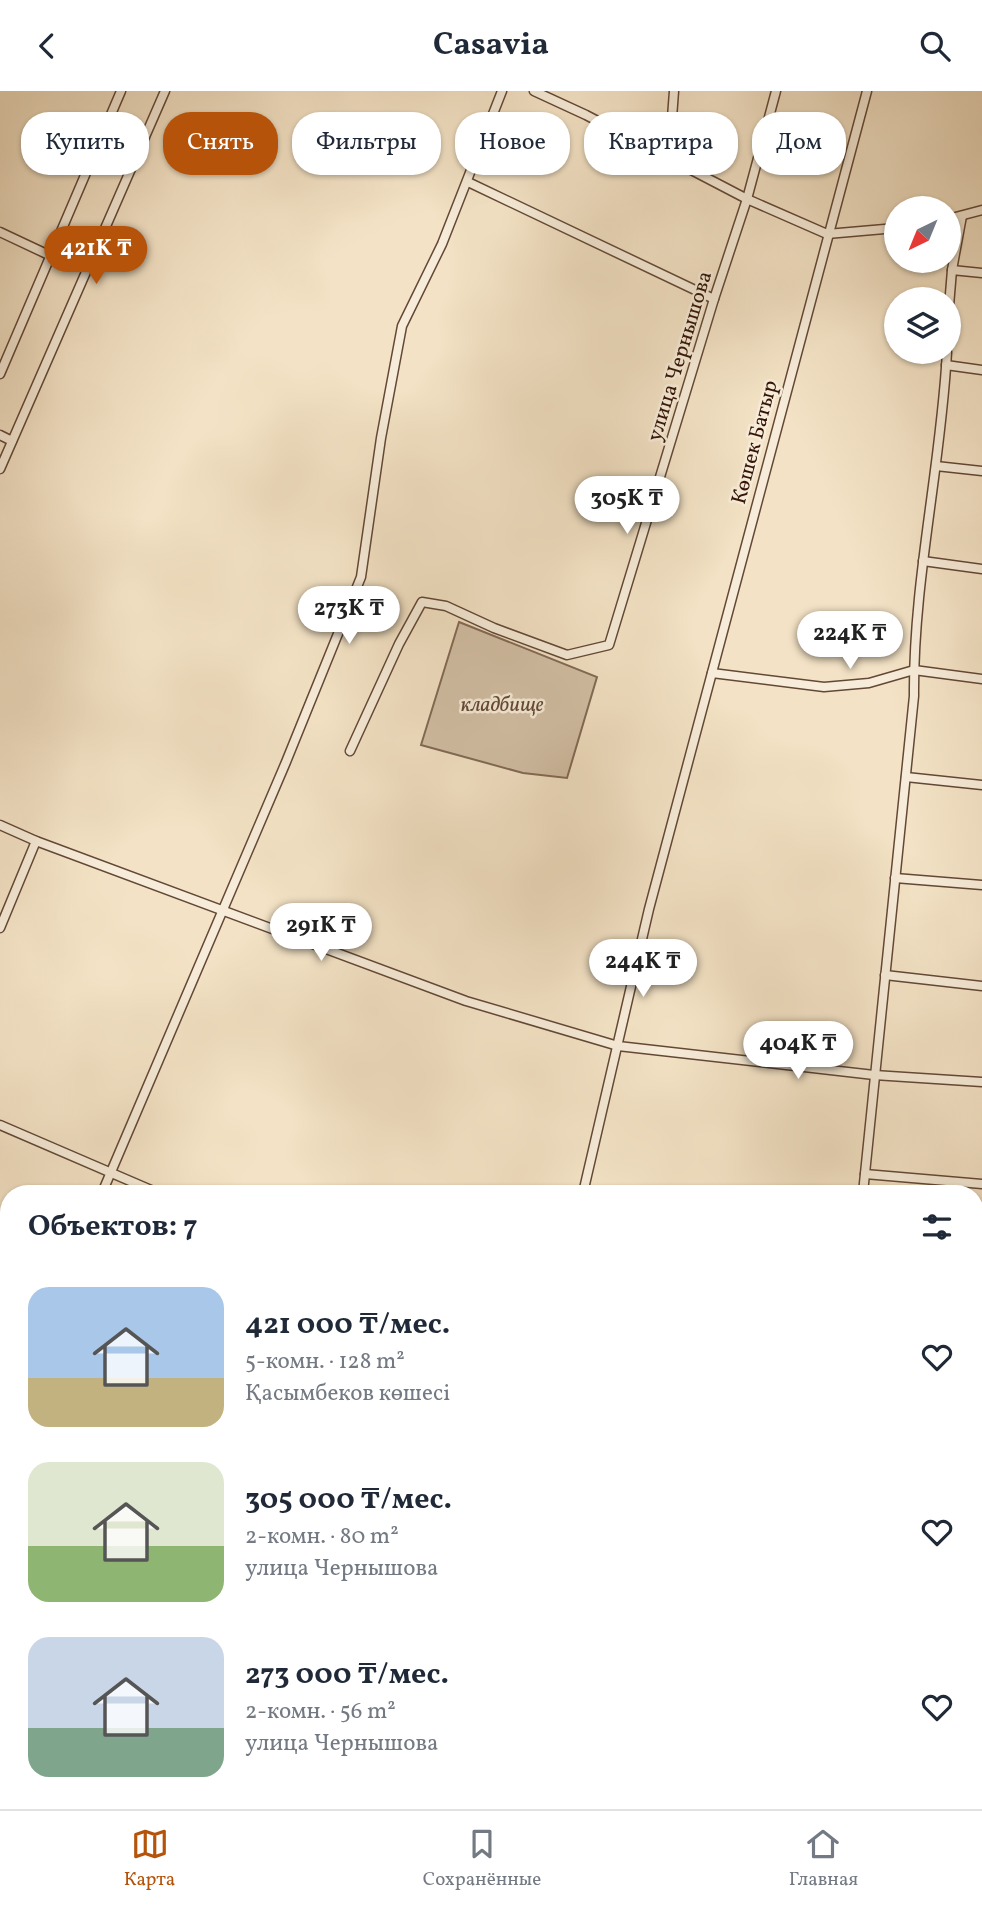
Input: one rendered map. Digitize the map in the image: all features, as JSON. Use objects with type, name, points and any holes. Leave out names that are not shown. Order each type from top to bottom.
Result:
[{"type":"street","points":[[0,374],[121,91]]},
{"type":"street","points":[[0,469],[165,91]]},
{"type":"street","points":[[105,1185],[361,577],[402,326],[442,244],[502,91]]},
{"type":"street","points":[[534,91],[584,114]]},
{"type":"street","points":[[672,112],[674,91]]},
{"type":"street","name":"улица Чернышова","points":[[350,751],[399,644],[422,602],[446,606],[494,628],[568,655],[609,645],[747,199],[776,91]]},
{"type":"street","name":"Көшек Батыр","points":[[585,1185],[649,909],[867,91]]},
{"type":"street","points":[[701,175],[747,199],[827,234],[884,229]]},
{"type":"street","points":[[468,182],[714,299]]},
{"type":"street","points":[[961,221],[962,216],[982,211]]},
{"type":"street","points":[[0,232],[51,256]]},
{"type":"street","points":[[961,271],[982,273]]},
{"type":"street","points":[[864,1185],[914,697],[923,561],[946,365],[982,370]]},
{"type":"street","points":[[0,435],[12,441]]},
{"type":"street","points":[[936,467],[982,471]]},
{"type":"street","points":[[923,561],[982,569]]},
{"type":"street","points":[[712,673],[824,687],[869,683],[914,670],[982,679]]},
{"type":"street","points":[[906,777],[982,785]]},
{"type":"street","points":[[0,825],[36,841],[466,1000],[618,1046],[874,1075],[982,1082]]},
{"type":"street","points":[[0,928],[36,841]]},
{"type":"street","points":[[895,878],[982,885]]},
{"type":"street","points":[[885,975],[982,986]]},
{"type":"street","points":[[0,1125],[140,1185]]},
{"type":"street","points":[[865,1174],[982,1184]]},
{"type":"green space","name":"кладбище","points":[[459,622],[597,677],[567,778],[523,773],[421,745]]}]
